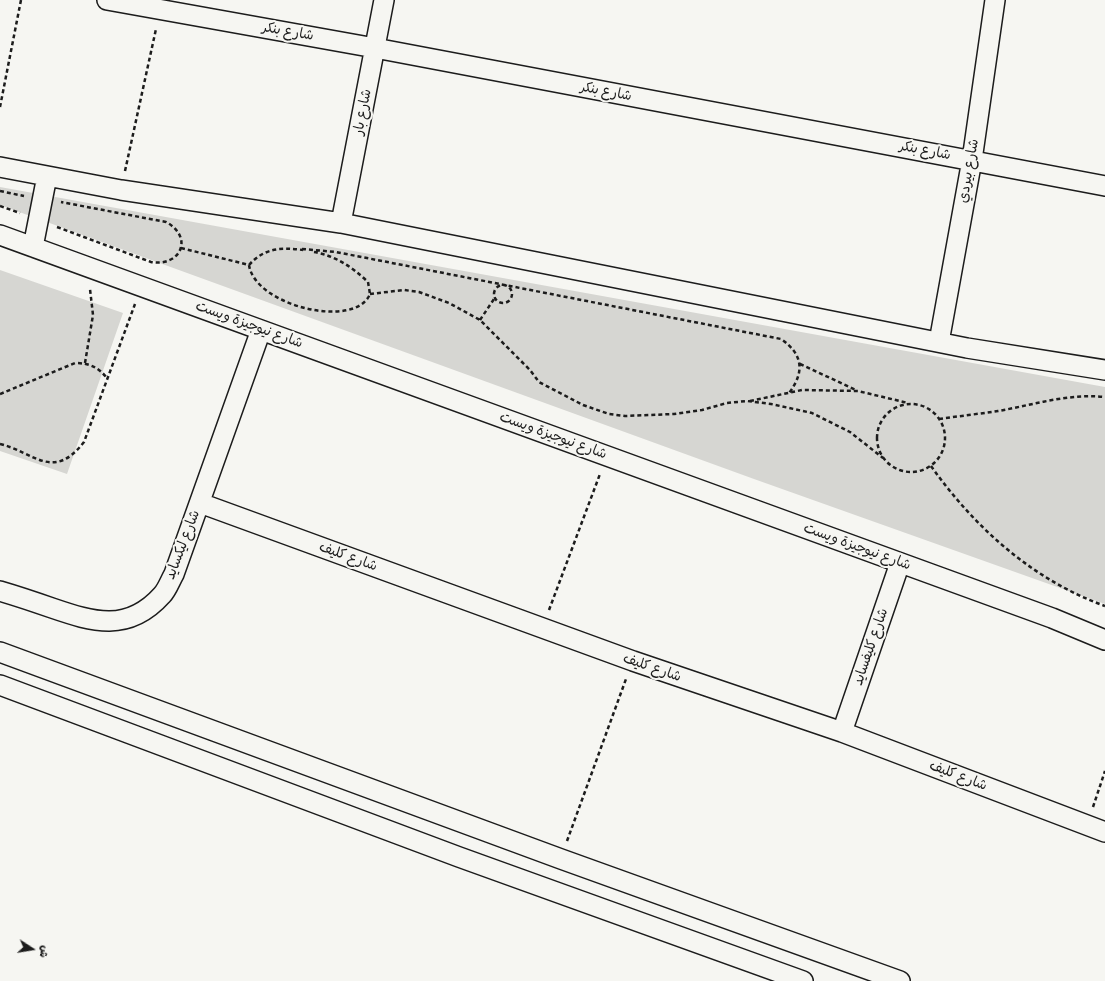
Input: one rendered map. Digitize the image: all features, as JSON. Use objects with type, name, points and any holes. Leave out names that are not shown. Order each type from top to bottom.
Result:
[{"type":"street","name":"شارع بنكر","points":[[107,0],[375,48],[1105,186]]},
{"type":"street","name":"شارع بار","points":[[341,223],[384,0]]},
{"type":"street","name":"شارع بيردي","points":[[939,342],[972,160],[995,0]]},
{"type":"street","points":[[0,167],[121,190],[341,223],[939,342],[1105,370]]},
{"type":"street","points":[[33,247],[47,176]]},
{"type":"street","name":"شارع نيوجيزة ويست","points":[[0,235],[607,455],[1105,640]]},
{"type":"street","name":"شارع ليكسايد","points":[[0,590],[77,617],[100,622],[124,620],[145,610],[162,595],[174,574],[261,330]]},
{"type":"street","name":"شارع كليف","points":[[200,503],[632,661],[842,732],[1105,832]]},
{"type":"street","name":"شارع كليفسايد","points":[[842,732],[900,563]]},
{"type":"street","points":[[0,652],[561,859],[900,981]]},
{"type":"street","points":[[0,684],[459,858],[803,981]]},
{"type":"path","points":[[0,107],[21,0]]},
{"type":"path","points":[[121,190],[160,9]]},
{"type":"path","points":[[0,191],[166,222],[178,231],[182,241],[181,248],[176,257],[170,261],[158,263],[151,262],[0,206]]},
{"type":"path","points":[[181,248],[249,265]]},
{"type":"path","points":[[249,265],[257,256],[273,249],[302,249],[336,252],[782,338],[796,353],[800,364],[800,374],[796,384],[789,393]]},
{"type":"path","points":[[249,265],[251,275],[257,283],[275,297],[307,310],[329,312],[354,308],[363,304],[370,294],[368,282],[347,265],[322,253],[302,249]]},
{"type":"path","points":[[84,363],[93,315],[87,267]]},
{"type":"path","points":[[480,320],[494,299],[494,289],[502,284]]},
{"type":"path","points":[[494,299],[503,304],[511,299],[511,289],[502,284]]},
{"type":"path","points":[[0,444],[44,462],[56,462],[67,458],[77,451],[84,442],[141,286]]},
{"type":"path","points":[[370,294],[398,291],[419,292],[480,320],[525,364],[539,382],[583,405],[609,414],[625,416],[674,414],[702,410],[727,403],[747,401],[802,390],[858,391]]},
{"type":"path","points":[[0,394],[66,366],[84,363],[101,371],[107,378]]},
{"type":"path","points":[[747,401],[771,404],[812,413],[850,432],[899,470],[910,472],[921,471],[931,466],[941,455],[944,448],[945,432],[939,418],[930,409],[858,391],[800,364]]},
{"type":"path","points":[[939,418],[998,411],[1062,399],[1095,396],[1105,397]]},
{"type":"path","points":[[883,458],[877,438],[881,421],[893,409],[900,405],[912,404]]},
{"type":"path","points":[[542,628],[607,455]]},
{"type":"path","points":[[931,466],[964,510],[990,536],[1043,576],[1105,606]]},
{"type":"path","points":[[561,859],[632,661]]},
{"type":"path","points":[[1086,825],[1105,771]]},
{"type":"shaded area","points":[[0,187],[1105,387],[1105,604],[754,479],[0,205]]},
{"type":"shaded area","points":[[0,270],[123,313],[67,474],[0,451]]}]
